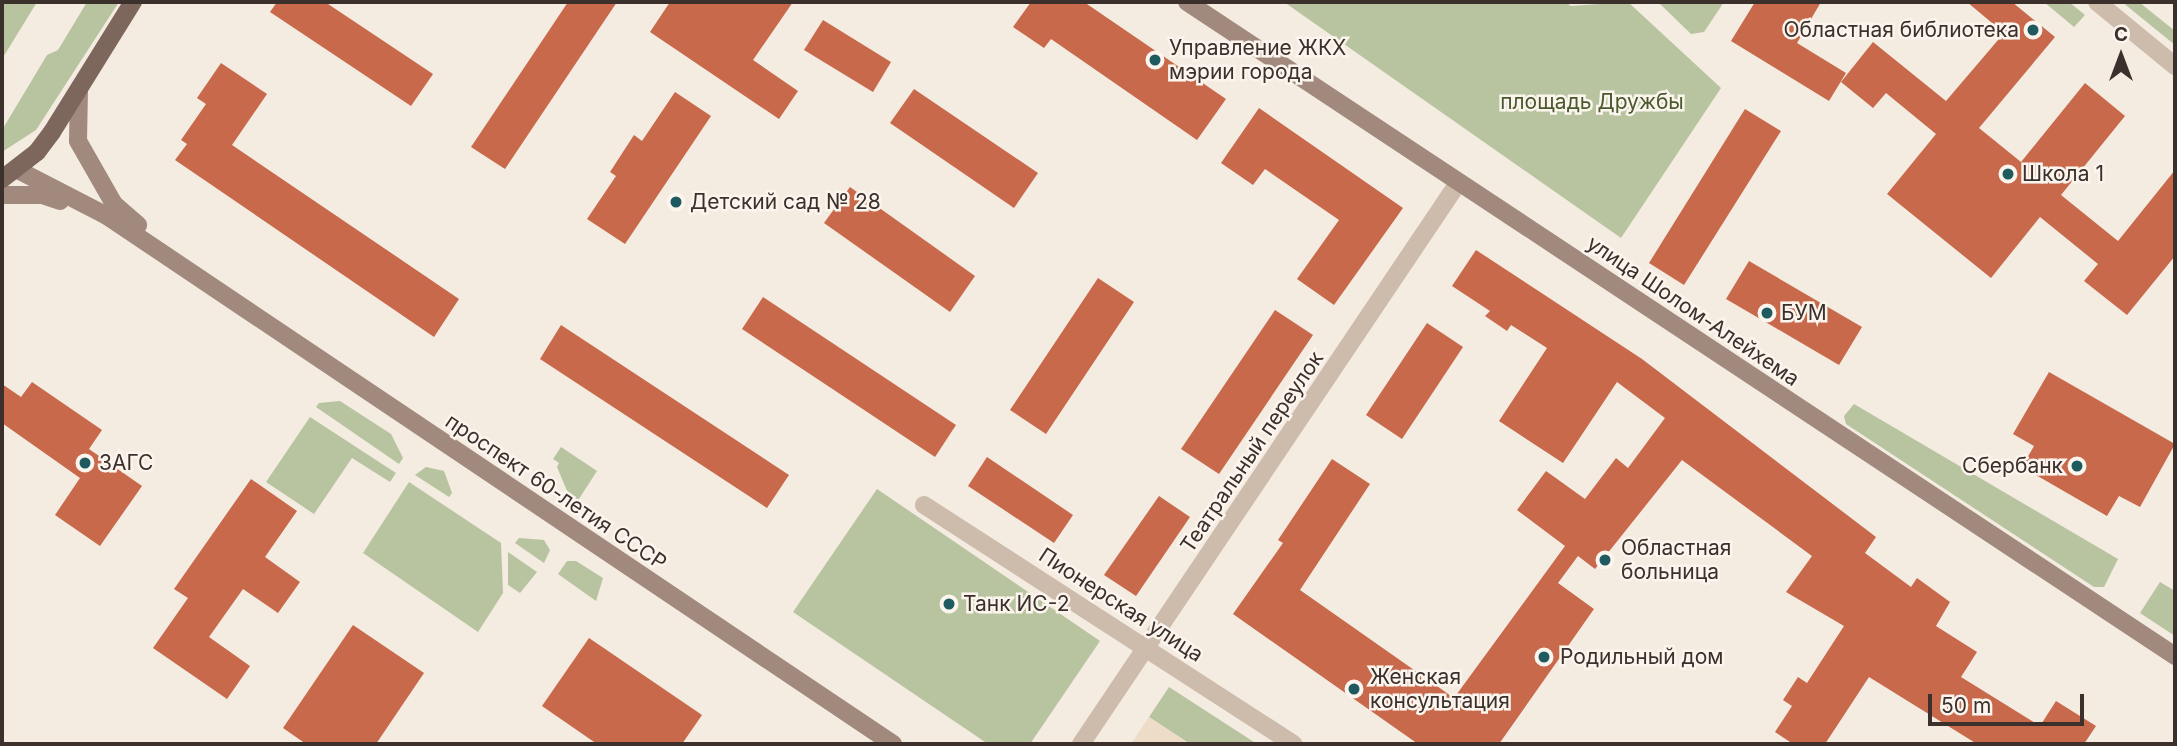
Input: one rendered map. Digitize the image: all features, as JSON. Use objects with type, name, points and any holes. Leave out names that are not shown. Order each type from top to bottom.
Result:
[{"type":"main road","points":[[6,171],[37,152],[133,2]]},
{"type":"main road","name":"улица Шолом-Алейхема","points":[[1187,2],[2175,656]]},
{"type":"main road","name":"проспект 60-летия СССР","points":[[79,89],[78,141],[92,172],[114,204],[195,276]]},
{"type":"main road","name":"проспект 60-летия СССР","points":[[6,171],[107,216],[893,744]]},
{"type":"main road","points":[[2,195],[42,195],[107,216]]},
{"type":"street","points":[[2097,2],[2175,66]]},
{"type":"street","name":"Театральный переулок","points":[[1081,744],[1148,649],[1458,183]]},
{"type":"street","name":"Пионерская улица","points":[[924,505],[1294,744]]},
{"type":"green space","points":[[2,2],[37,2],[2,59]]},
{"type":"green space","points":[[87,2],[119,2],[36,130],[2,152],[2,130],[47,55],[58,50]]},
{"type":"green space","name":"площадь Дружбы","points":[[1284,2],[1565,2],[1571,6],[1628,2],[1721,88],[1621,238]]},
{"type":"green space","points":[[1658,2],[1724,2],[1704,32],[1691,34]]},
{"type":"green space","points":[[2044,2],[2069,2],[2085,15],[2074,27]]},
{"type":"green space","points":[[2122,2],[2139,2],[2175,31],[2175,45]]},
{"type":"green space","points":[[340,401],[391,434],[403,458],[399,464],[316,407],[319,403]]},
{"type":"green space","points":[[1854,404],[2118,559],[2104,587],[2094,587],[1846,424],[1844,416]]},
{"type":"green space","points":[[310,417],[396,473],[390,482],[352,458],[314,514],[266,482]]},
{"type":"green space","points":[[561,447],[597,471],[577,502],[570,498],[557,467],[559,463],[553,459]]},
{"type":"green space","points":[[426,467],[444,471],[452,493],[449,497],[415,475]]},
{"type":"green space","points":[[409,482],[501,543],[503,593],[478,632],[363,553]]},
{"type":"green space","points":[[877,489],[1100,641],[1030,744],[988,744],[793,612]]},
{"type":"green space","points":[[519,538],[544,540],[550,550],[544,563],[515,543]]},
{"type":"green space","points":[[508,552],[537,572],[520,593],[508,585]]},
{"type":"green space","points":[[567,561],[576,561],[603,578],[596,601],[558,574]]},
{"type":"green space","points":[[2160,582],[2175,591],[2175,636],[2140,613]]},
{"type":"green space","points":[[1169,687],[1257,744],[1190,744],[1149,717]]},
{"type":"shaded area","points":[[1149,717],[1190,744],[1131,744]]},
{"type":"building","points":[[277,2],[325,2],[433,74],[411,106],[270,12]]},
{"type":"building","points":[[568,2],[617,2],[505,169],[471,147]]},
{"type":"building","points":[[670,2],[793,2],[753,60],[798,91],[779,119],[650,32]]},
{"type":"building","points":[[1031,2],[1084,2],[1226,99],[1197,140],[1051,39],[1044,48],[1013,27]]},
{"type":"building","points":[[1755,2],[1821,2],[1797,43],[1846,73],[1829,101],[1731,41]]},
{"type":"building","points":[[1967,2],[2012,2],[2055,37],[1979,128],[2021,162],[2085,83],[2125,116],[2061,195],[2118,241],[2175,170],[2175,256],[2127,315],[2084,281],[2098,264],[2040,217],[1991,278],[1887,194],[1936,134],[1886,93],[1873,108],[1841,82],[1873,42],[1946,101],[2004,33]]},
{"type":"building","points":[[823,20],[891,62],[873,92],[804,50]]},
{"type":"building","points":[[221,63],[267,94],[232,145],[459,299],[434,337],[175,160],[187,144],[181,140],[206,104],[197,98]]},
{"type":"building","points":[[914,89],[1038,173],[1014,208],[890,123]]},
{"type":"building","points":[[675,92],[711,116],[625,244],[587,219],[616,176],[610,172],[634,135],[642,141]]},
{"type":"building","points":[[1259,108],[1403,208],[1334,305],[1297,279],[1339,220],[1265,169],[1253,185],[1221,163]]},
{"type":"building","points":[[1745,109],[1781,131],[1684,285],[1649,263]]},
{"type":"building","points":[[850,187],[975,276],[950,312],[824,223]]},
{"type":"building","points":[[1476,250],[1642,359],[1876,537],[1865,553],[1911,587],[1917,578],[1950,602],[1936,626],[1977,652],[1961,677],[2040,726],[2056,701],[2096,726],[2084,744],[1977,744],[1869,677],[1825,744],[1793,744],[1775,732],[1792,706],[1783,700],[1798,677],[1807,683],[1844,626],[1786,592],[1812,556],[1682,460],[1595,569],[1578,556],[1558,583],[1594,609],[1499,744],[1418,744],[1233,614],[1283,543],[1278,540],[1332,459],[1370,484],[1300,590],[1454,698],[1565,546],[1517,510],[1546,471],[1585,499],[1616,458],[1628,468],[1665,418],[1617,382],[1563,463],[1499,421],[1547,348],[1511,325],[1507,331],[1485,316],[1490,311],[1452,286]]},
{"type":"building","points":[[1749,261],[1862,327],[1839,365],[1726,299]]},
{"type":"building","points":[[1098,278],[1134,302],[1046,434],[1010,410]]},
{"type":"building","points":[[763,297],[956,425],[935,457],[742,329]]},
{"type":"building","points":[[1275,310],[1313,335],[1219,474],[1181,449]]},
{"type":"building","points":[[1427,323],[1463,347],[1402,439],[1366,415]]},
{"type":"building","points":[[561,325],[789,475],[767,508],[540,359]]},
{"type":"building","points":[[2049,372],[2175,444],[2140,507],[2119,496],[2107,516],[2022,467],[2034,446],[2013,434]]},
{"type":"building","name":"ЗАГС","points":[[32,382],[102,430],[89,449],[142,486],[100,546],[55,515],[80,478],[2,423],[2,384],[21,397]]},
{"type":"building","points":[[987,457],[1073,515],[1054,543],[968,486]]},
{"type":"building","points":[[251,479],[297,511],[265,557],[300,582],[278,613],[243,589],[209,637],[250,666],[227,699],[153,648],[188,598],[174,589]]},
{"type":"building","points":[[1159,496],[1190,517],[1136,596],[1104,575]]},
{"type":"building","points":[[353,625],[424,673],[376,744],[306,744],[283,728]]},
{"type":"building","points":[[589,638],[702,715],[682,744],[597,744],[542,706]]},
{"type":"place","name":"Областная библиотека","points":[[2033,30]]},
{"type":"place","name":"Управление ЖКХ мэрии города","points":[[1155,60]]},
{"type":"place","name":"Школа 1","points":[[2008,174]]},
{"type":"place","name":"Детский сад № 28","points":[[676,202]]},
{"type":"place","name":"БУМ","points":[[1767,313]]},
{"type":"place","name":"ЗАГС","points":[[85,463]]},
{"type":"place","name":"Сбербанк","points":[[2077,466]]},
{"type":"place","name":"Областная больница","points":[[1605,560]]},
{"type":"place","name":"Танк ИС-2","points":[[949,604]]},
{"type":"place","name":"Родильный дом","points":[[1544,657]]},
{"type":"place","name":"Женская консультация","points":[[1354,689]]}]
